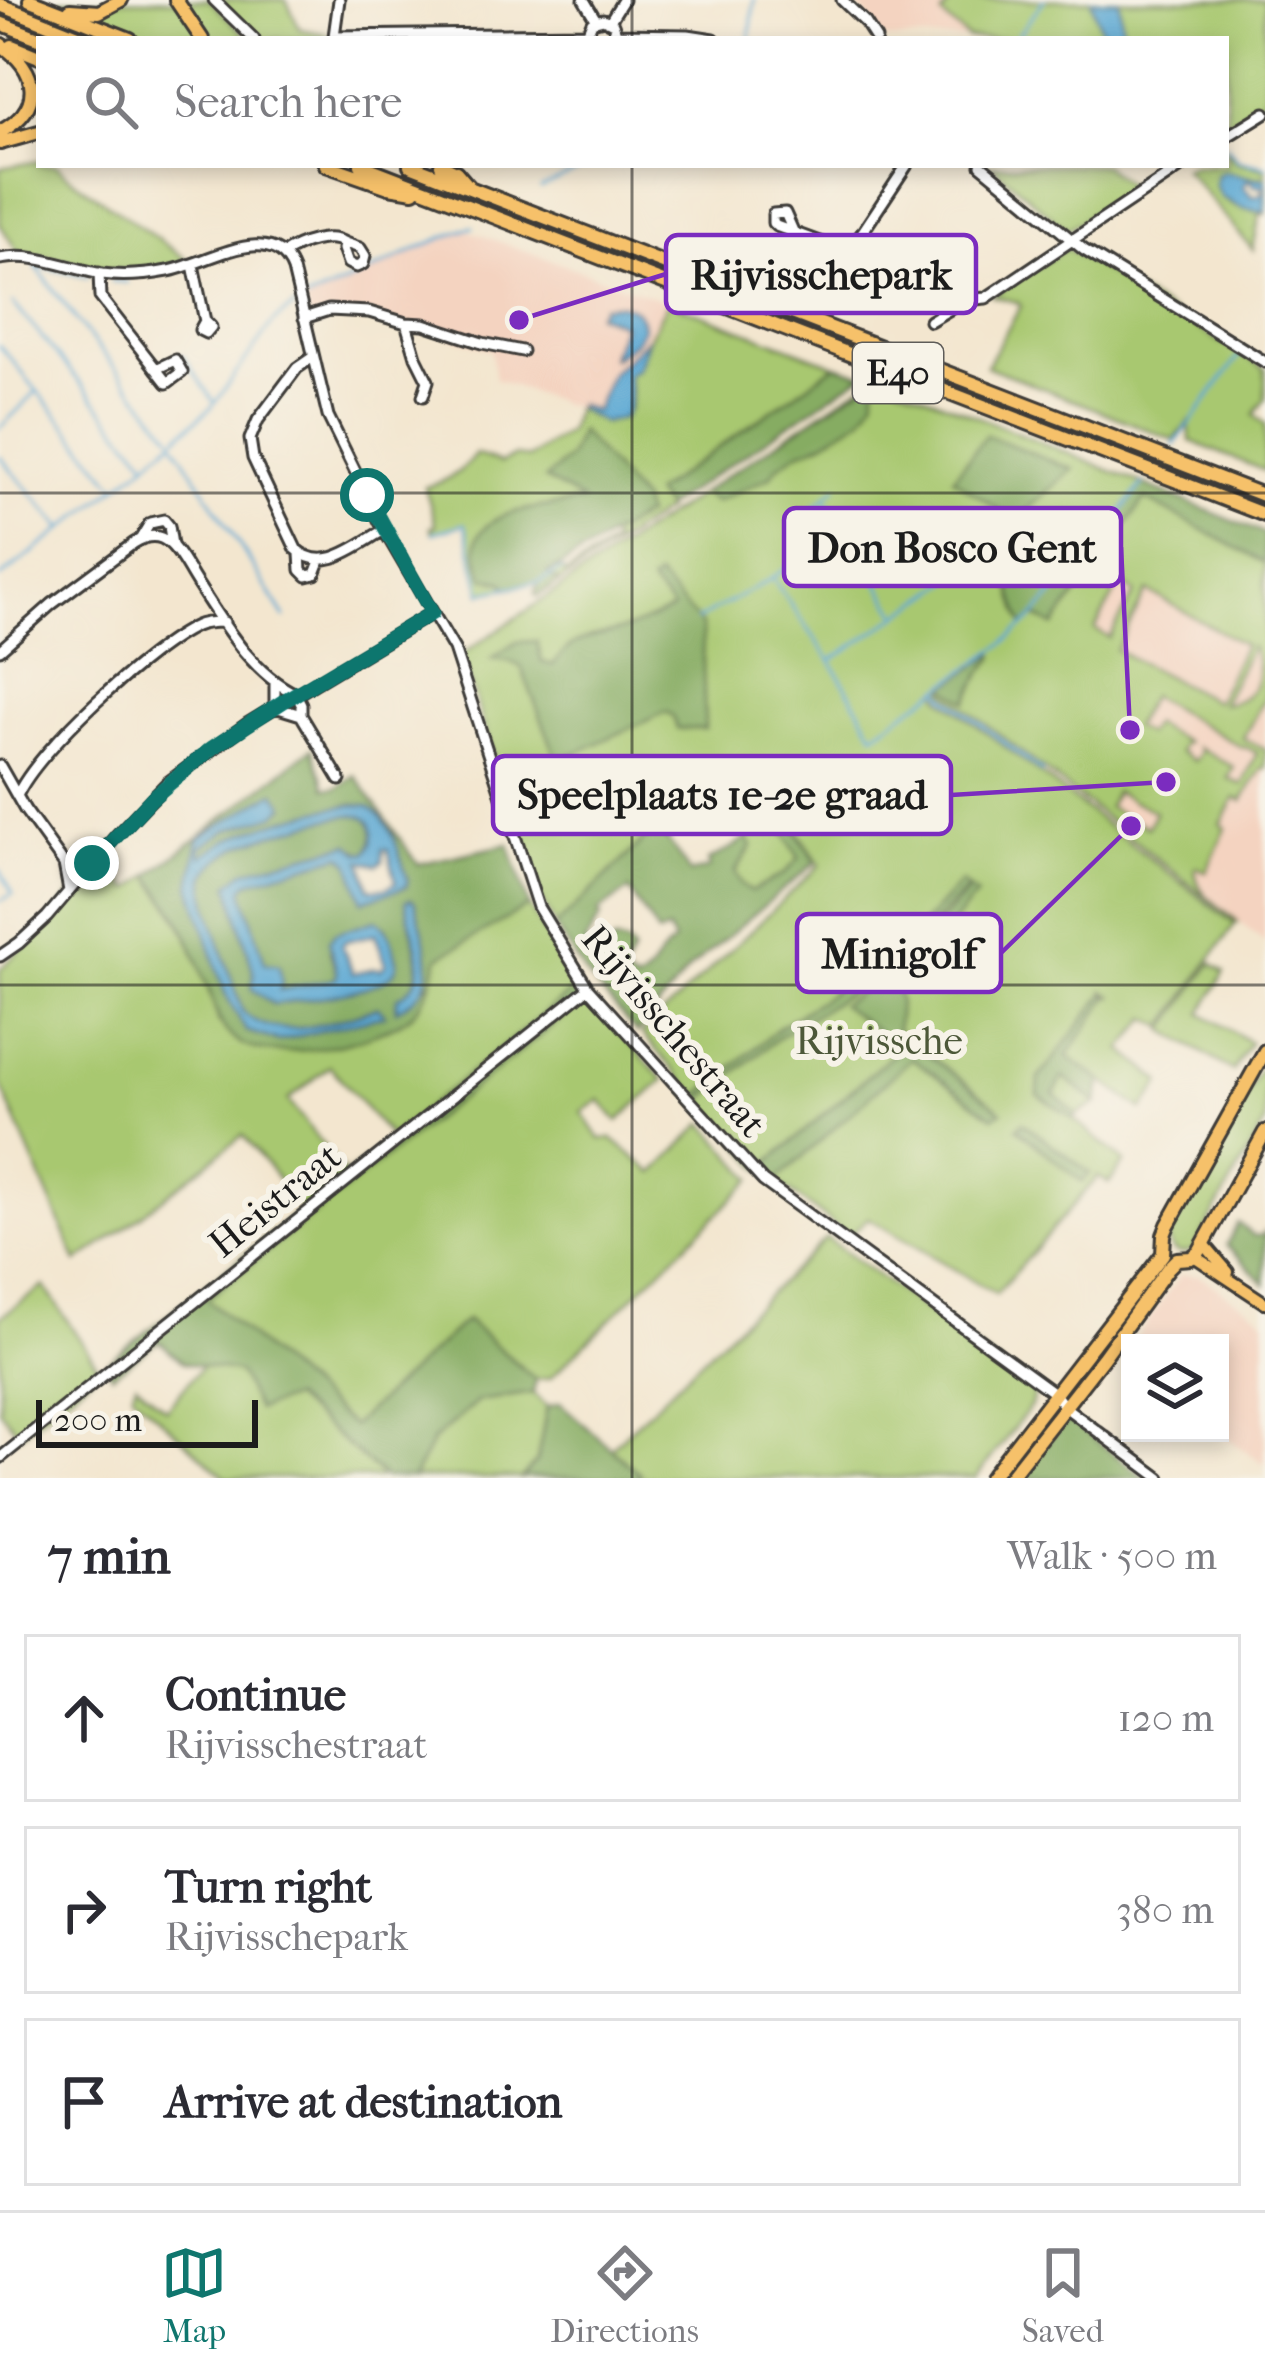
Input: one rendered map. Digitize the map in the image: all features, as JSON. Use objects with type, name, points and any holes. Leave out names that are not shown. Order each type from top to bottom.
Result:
[{"type":"highway","points":[[30,0],[122,36]]},
{"type":"highway","points":[[51,8],[99,12],[121,0]]},
{"type":"highway","points":[[176,0],[200,36]]},
{"type":"highway","points":[[0,4],[79,36]]},
{"type":"highway","points":[[0,23],[36,37]]},
{"type":"highway","points":[[0,43],[36,56]]},
{"type":"highway","points":[[0,43],[21,60],[32,86],[26,111],[0,132]]},
{"type":"highway","points":[[0,143],[36,132]]},
{"type":"highway","points":[[334,168],[389,188],[433,194]]},
{"type":"highway","name":"E40","points":[[368,168],[1265,515]]},
{"type":"highway","name":"E40","points":[[418,168],[1265,496]]},
{"type":"highway","points":[[447,168],[470,188]]},
{"type":"highway","points":[[990,1478],[1158,1260],[1168,1225],[1265,1051]]},
{"type":"highway","points":[[1009,1478],[1177,1259],[1194,1256],[1204,1244],[1265,1132]]},
{"type":"highway","points":[[1165,1247],[1177,1259]]},
{"type":"main road","points":[[1204,1244],[1243,1287]]},
{"type":"main road","points":[[1194,1256],[1265,1303]]},
{"type":"street","points":[[214,0],[251,36]]},
{"type":"street","points":[[334,36],[339,0]]},
{"type":"street","points":[[584,0],[596,20]]},
{"type":"street","points":[[610,21],[623,0]]},
{"type":"street","points":[[842,0],[874,36]]},
{"type":"street","points":[[587,36],[596,20],[610,21]]},
{"type":"street","points":[[610,21],[616,36]]},
{"type":"street","points":[[640,36],[698,36]]},
{"type":"street","points":[[1229,135],[1265,113]]},
{"type":"street","points":[[793,231],[836,248],[854,245],[905,168]]},
{"type":"street","points":[[985,168],[1071,241],[1265,362]]},
{"type":"street","points":[[930,321],[964,299],[986,298],[1180,168]]},
{"type":"street","points":[[0,259],[28,257],[99,273],[137,275],[193,266],[250,244],[283,254],[331,237],[345,243]]},
{"type":"street","name":"Rijvisschestraat","points":[[283,254],[291,264],[328,416],[384,530],[456,655],[538,907],[588,988],[763,1181],[1054,1394],[1065,1408],[1160,1478]]},
{"type":"street","points":[[193,266],[205,321]]},
{"type":"street","points":[[99,273],[100,297],[156,369]]},
{"type":"street","points":[[304,318],[343,309],[369,312],[522,351]]},
{"type":"street","points":[[406,323],[428,381],[423,396]]},
{"type":"street","points":[[313,357],[297,368],[258,420],[250,439],[253,458],[300,554],[320,561],[331,559],[384,530]]},
{"type":"street","points":[[0,650],[81,581],[141,538],[150,523],[164,520],[170,526],[172,545]]},
{"type":"street","points":[[141,538],[161,538],[172,545],[224,622],[275,684],[296,694],[301,715],[340,780]]},
{"type":"street","points":[[199,624],[206,597]]},
{"type":"street","points":[[1,958],[47,917],[167,783],[275,707],[432,613]]},
{"type":"street","points":[[17,796],[29,772],[110,690],[199,624],[224,622]]},
{"type":"street","points":[[275,684],[275,707]]},
{"type":"street","points":[[275,707],[301,715]]},
{"type":"street","points":[[1,768],[29,772]]},
{"type":"street","points":[[1,768],[64,865],[69,891]]},
{"type":"street","points":[[64,865],[92,863]]},
{"type":"street","name":"Heistraat","points":[[0,1458],[588,988]]},
{"type":"shaded area","points":[[852,0],[952,0],[943,15],[965,36],[881,36]]},
{"type":"shaded area","points":[[464,229],[668,302],[648,338],[610,374],[595,411],[495,379],[491,350],[423,328],[405,328],[368,316],[330,314],[310,319],[304,301]]},
{"type":"shaded area","points":[[1145,498],[1265,563],[1265,942],[939,688],[1034,616],[1054,626]]},
{"type":"shaded area","points":[[1180,1275],[1198,1275],[1265,1319],[1265,1464],[1229,1439],[1229,1334],[1139,1334]]},
{"type":"green space","points":[[58,0],[209,0],[246,36],[149,36]]},
{"type":"green space","points":[[217,0],[286,0],[300,29],[331,35],[331,36],[254,36]]},
{"type":"green space","points":[[952,0],[1265,0],[1265,97],[1229,123],[1229,36],[965,36],[942,15]]},
{"type":"green space","points":[[1229,153],[1237,162],[1265,168],[1265,178],[1224,171],[1216,188],[1230,203],[1265,212],[1260,214],[1253,250],[1184,169],[1229,168]]},
{"type":"green space","points":[[36,162],[36,168],[60,168],[190,262],[115,270],[18,253],[0,224],[0,168]]},
{"type":"green space","points":[[995,168],[1108,168],[1130,187],[1067,230]]},
{"type":"green space","points":[[1066,248],[1265,369],[1265,399],[1254,415],[1265,424],[1265,471],[1190,441],[1189,422],[1174,440],[986,366],[1021,306],[993,296]]},
{"type":"green space","points":[[668,302],[836,365],[654,493],[666,510],[560,582],[545,574],[560,568],[566,574],[613,543],[609,535],[645,515],[580,432],[569,457],[584,501],[559,506],[496,581],[508,588],[482,593],[465,524],[433,533],[431,527],[436,525],[425,487],[454,475],[476,454],[500,463],[515,456],[529,458],[568,431],[576,408],[591,417],[629,410],[627,374],[638,368]]},
{"type":"green space","points":[[836,365],[864,374],[665,508],[654,493]]},
{"type":"green space","name":"Rijvissche","points":[[874,377],[1143,484],[1034,616],[1054,626],[1145,498],[1265,563],[1265,697],[1243,738],[1265,749],[1265,769],[1242,801],[1235,798],[1206,872],[1195,868],[1205,894],[1239,923],[937,690],[1235,924],[1164,1027],[1148,1018],[1122,1050],[1162,1082],[1143,1110],[1067,1056],[1109,996],[1114,997],[1104,991],[1042,1093],[1125,1162],[1109,1183],[1098,1177],[996,1294],[868,1218],[849,1236],[761,1169],[642,1034],[820,865],[772,791],[753,797],[773,814],[800,858],[785,873],[751,892],[742,884],[735,872],[752,846],[724,804],[665,819],[557,929],[538,893],[461,655]],"holes":[[[1120,584],[1135,593],[1109,638],[1095,629]],[[1147,591],[1244,645],[1216,702],[1116,650]],[[1251,647],[1257,667],[1254,685],[1242,698],[1222,704]],[[1150,696],[1257,753],[1242,785],[1228,778],[1234,767],[1198,748],[1194,761],[1179,752],[1187,743],[1152,724],[1146,734],[1133,727]],[[1115,792],[1155,812],[1148,827],[1108,807]]]},
{"type":"green space","points":[[872,380],[877,382],[874,400],[862,418],[799,452],[770,477],[715,502],[701,493]]},
{"type":"green space","points":[[580,431],[642,502],[645,515],[547,573],[560,582],[538,596],[538,582],[508,588],[502,581],[484,578],[477,540],[494,520],[523,510],[583,501],[545,479],[569,457]]},
{"type":"green space","points":[[986,435],[1073,469],[1018,518],[1008,516],[953,478]]},
{"type":"green space","points":[[1143,484],[1265,534],[1265,563],[1145,499],[1054,626],[1035,616],[1024,626],[1008,575],[1006,522],[1028,531],[1033,541],[1059,554],[1075,571]]},
{"type":"green space","points":[[657,577],[702,625],[705,729],[677,729],[673,716],[666,712],[558,761],[521,667],[491,659],[517,642],[537,641],[542,662],[553,665],[575,643],[633,627],[673,609],[650,583]]},
{"type":"green space","points":[[994,653],[967,702],[945,687]]},
{"type":"green space","points":[[312,748],[326,788],[337,788],[355,775],[418,864],[509,844],[529,906],[439,957],[421,1003],[396,1025],[323,1048],[271,1051],[250,1047],[224,1028],[186,931],[150,875]],"holes":[[[275,792],[285,807],[275,815],[227,830],[201,847],[202,857],[275,823],[354,804],[392,832],[406,887],[363,900],[350,862],[342,855],[248,882],[242,890],[265,964],[279,990],[336,979],[330,952],[335,933],[386,927],[397,960],[368,986],[272,1004],[253,988],[254,974],[229,885],[245,871],[349,844],[366,854],[373,835],[370,823],[353,815],[259,838],[237,847],[209,870],[205,890],[214,924],[243,1012],[251,1019],[279,1030],[322,1024],[377,1007],[384,1015],[279,1041],[246,1031],[191,886],[199,838]],[[411,899],[422,932],[427,985],[411,991],[418,966]]]},
{"type":"green space","points":[[769,792],[816,862],[690,968],[637,1033],[586,975],[555,927],[665,819],[693,812],[695,821],[680,826],[667,839],[690,873],[710,868],[708,861],[747,839],[752,846],[735,872],[742,884],[751,892],[785,873],[799,858],[773,814],[751,797]],"holes":[[[629,890],[658,934],[668,930],[674,942],[636,983],[624,971],[633,952],[627,944],[616,941],[605,956],[584,944],[601,916],[598,912]]]},
{"type":"green space","points":[[103,857],[130,890],[150,875],[188,939],[219,1022],[430,987],[438,957],[529,906],[575,984],[571,992],[390,1137],[330,1066],[288,1100],[346,1175],[302,1209],[243,1135],[77,1262],[0,1083],[0,969],[39,932]]},
{"type":"green space","points":[[961,882],[968,888],[881,973],[780,1036],[699,1102],[696,1097],[781,1026],[923,923]]},
{"type":"green space","points":[[970,890],[977,895],[939,938],[959,967],[956,974],[939,973],[913,959],[897,980],[897,1031],[1002,1111],[993,1117],[912,1058],[776,1181],[761,1169],[900,1048],[841,1005],[909,952]]},
{"type":"green space","points":[[1212,963],[1225,972],[1202,1013],[1250,1042],[1233,1071],[1165,1030]]},
{"type":"green space","points":[[575,984],[587,998],[207,1299],[352,1426],[466,1320],[536,1380],[533,1393],[478,1401],[433,1440],[413,1478],[385,1478],[292,1398],[257,1410],[238,1372],[184,1363],[159,1341],[112,1375],[104,1365],[346,1175]]},
{"type":"green space","points":[[1104,994],[1109,996],[1067,1056],[1102,1081],[1097,1103],[1063,1077],[1054,1094],[1077,1115],[1074,1119],[1038,1095],[1039,1078]]},
{"type":"green space","points":[[587,998],[664,1080],[618,1121],[600,1100],[582,1112],[600,1139],[611,1138],[654,1173],[704,1123],[753,1179],[550,1378],[536,1380],[466,1320],[352,1426],[206,1299]]},
{"type":"green space","points":[[1265,1060],[1265,1123],[1194,1249],[1176,1252],[1168,1236]]},
{"type":"green space","points":[[1062,1077],[1097,1103],[1077,1115],[1054,1095]]},
{"type":"green space","points":[[1022,1122],[1090,1173],[1082,1182],[1017,1128]]},
{"type":"green space","points":[[1238,1223],[1254,1236],[1265,1231],[1265,1284],[1227,1245]]},
{"type":"green space","points":[[826,1238],[1033,1389],[1031,1406],[976,1478],[636,1478],[639,1473],[611,1448]]},
{"type":"green space","points":[[44,1286],[100,1369],[20,1435],[0,1410],[0,1317]]},
{"type":"green space","points":[[202,1366],[239,1372],[292,1398],[381,1475],[226,1478],[132,1393],[136,1383],[166,1409]]},
{"type":"green space","points":[[533,1393],[547,1407],[537,1461],[521,1478],[413,1478],[433,1440],[478,1401]]},
{"type":"green space","points":[[560,1403],[640,1474],[636,1478],[521,1478],[537,1461],[547,1407]]},
{"type":"green space","points":[[1070,1421],[1146,1478],[1020,1478],[1056,1431]]},
{"type":"water","points":[[1091,0],[1119,0],[1124,36],[1104,36]]},
{"type":"water","points":[[1217,174],[1265,178],[1265,187],[1249,180],[1243,186],[1252,196],[1265,190],[1265,212],[1242,208],[1221,197],[1215,185]]},
{"type":"water","points":[[603,306],[636,310],[643,328],[636,341],[613,358],[623,324],[597,314]]},
{"type":"water","points":[[648,338],[638,368],[627,375],[630,392],[623,418],[603,423],[576,408],[595,411],[610,374]]},
{"type":"water","points":[[275,792],[285,806],[275,815],[227,830],[201,847],[202,856],[237,836],[298,816],[359,805],[378,813],[395,840],[406,887],[363,901],[350,862],[342,855],[248,882],[243,890],[265,963],[279,965],[280,990],[335,979],[329,941],[335,933],[376,920],[389,934],[397,965],[386,979],[373,985],[273,1004],[252,989],[254,974],[229,884],[244,871],[350,844],[366,853],[374,835],[366,819],[352,815],[329,819],[246,843],[209,870],[205,890],[243,1012],[257,1022],[290,1029],[378,1007],[385,1015],[279,1041],[246,1031],[225,993],[191,886],[199,838]],"holes":[[[383,849],[388,850],[396,882],[370,889],[362,861],[378,865]],[[375,934],[386,964],[380,970],[353,973],[342,946]]]},
{"type":"water","points":[[411,899],[427,949],[427,977],[412,1001],[396,1010],[397,998],[410,989],[419,967],[406,901]]},
{"type":"waterway","points":[[750,36],[754,0]]},
{"type":"waterway","points":[[1017,36],[1044,0]]},
{"type":"waterway","points":[[1229,149],[1238,160],[1265,166]]},
{"type":"waterway","points":[[541,188],[584,168]]},
{"type":"waterway","points":[[306,300],[473,227]]},
{"type":"waterway","points":[[88,277],[35,265],[172,436]]},
{"type":"waterway","points":[[111,281],[127,282]]},
{"type":"waterway","points":[[13,303],[147,462]]},
{"type":"waterway","points":[[0,578],[212,407],[273,322],[295,306]]},
{"type":"waterway","points":[[0,346],[116,486]]},
{"type":"waterway","points":[[182,355],[215,403]]},
{"type":"waterway","points":[[1174,445],[1240,355]]},
{"type":"waterway","points":[[0,428],[37,391]]},
{"type":"waterway","points":[[174,442],[285,617]]},
{"type":"waterway","points":[[0,457],[62,528]]},
{"type":"waterway","points":[[837,487],[797,523],[801,558],[772,578],[831,661],[874,734],[1031,620],[1143,484]]},
{"type":"waterway","points":[[826,499],[897,613]]},
{"type":"waterway","points":[[433,533],[465,524],[482,593],[539,582],[562,570]]},
{"type":"waterway","points":[[832,660],[1004,545]]},
{"type":"waterway","points":[[697,620],[771,579]]},
{"type":"waterway","points":[[940,689],[1042,772]]},
{"type":"waterway","points":[[0,870],[13,894],[0,901]]},
{"type":"place","name":"Rijvisschepark","points":[[519,320]]},
{"type":"place","name":"Don Bosco Gent","points":[[1130,730]]},
{"type":"place","name":"Speelplaats 1e-2e graad","points":[[1166,782]]},
{"type":"place","name":"Minigolf","points":[[1131,826]]},
{"type":"route","points":[[92,863],[167,783],[212,748],[432,613],[367,495]]}]
